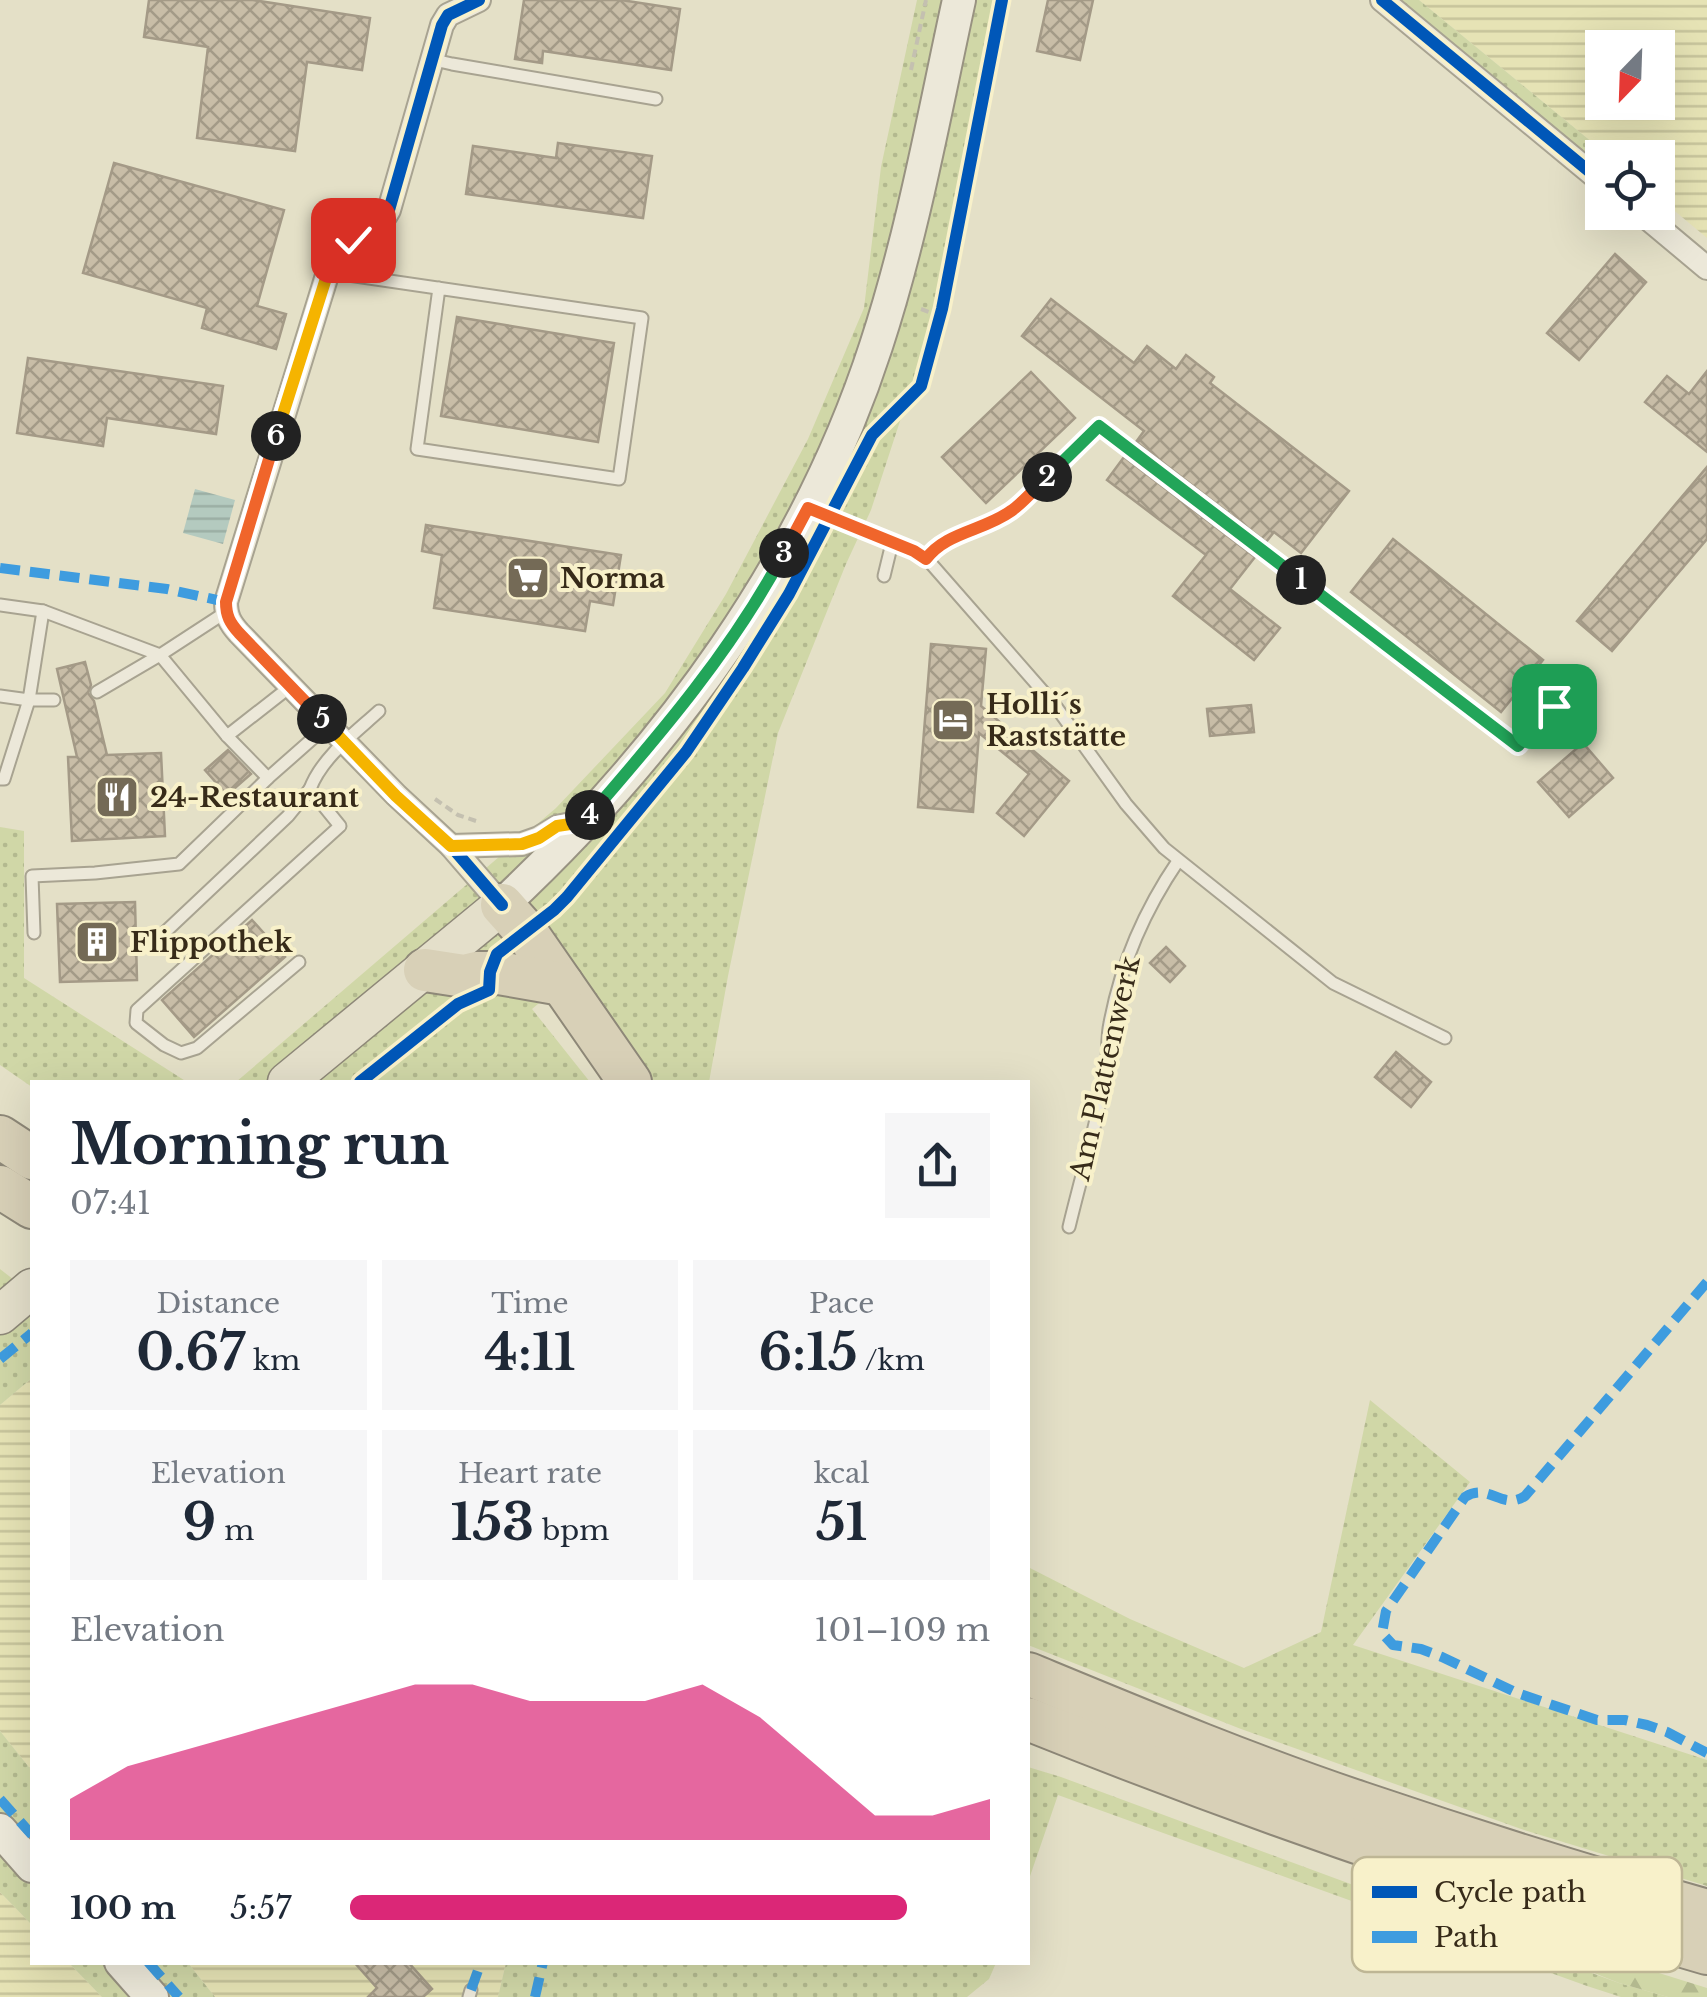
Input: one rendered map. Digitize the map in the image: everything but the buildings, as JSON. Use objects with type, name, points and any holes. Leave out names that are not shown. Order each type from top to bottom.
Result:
[{"type":"highway","points":[[502,905],[526,932],[629,1080]]},
{"type":"highway","points":[[425,970],[464,976],[499,973],[562,984]]},
{"type":"highway","points":[[0,1137],[30,1157]]},
{"type":"highway","points":[[0,1186],[30,1205]]},
{"type":"highway","points":[[1030,1675],[1357,1802],[1526,1857]]},
{"type":"highway","points":[[1030,1720],[1162,1772],[1402,1857]]},
{"type":"highway","points":[[1682,1904],[1707,1911]]},
{"type":"highway","points":[[1682,1946],[1707,1953]]},
{"type":"main road","points":[[289,1080],[502,905],[584,822],[669,724],[764,590],[808,508],[856,404],[886,316],[959,0]]},
{"type":"main road","points":[[0,1830],[30,1864]]},
{"type":"main road","points":[[124,1965],[152,1997]]},
{"type":"street","points":[[479,0],[448,15],[436,38],[389,210],[371,232],[342,246],[328,272],[265,470],[226,612],[239,633],[396,796],[451,846],[502,905]]},
{"type":"street","points":[[1382,0],[1585,168]]},
{"type":"street","points":[[1662,230],[1707,268]]},
{"type":"street","points":[[451,846],[522,844],[557,826],[584,822]]},
{"type":"lane","points":[[430,59],[656,99]]},
{"type":"lane","points":[[328,272],[439,288],[642,318],[619,479],[417,449],[439,288]]},
{"type":"lane","points":[[926,559],[934,548],[950,538],[982,528],[1013,510],[1099,426],[1518,746],[1554,706]]},
{"type":"lane","points":[[808,508],[926,559],[1054,704],[1147,830],[1178,861],[1333,983],[1445,1038]]},
{"type":"lane","points":[[884,576],[892,543]]},
{"type":"lane","points":[[0,605],[43,611],[160,654],[227,736],[268,778]]},
{"type":"lane","points":[[0,779],[4,779],[29,700],[43,611]]},
{"type":"lane","points":[[97,692],[226,612]]},
{"type":"lane","points":[[227,736],[291,686]]},
{"type":"lane","points":[[0,696],[54,700]]},
{"type":"lane","points":[[162,934],[288,816],[310,789],[315,775],[344,742],[380,711]]},
{"type":"lane","points":[[34,933],[32,876],[179,864],[328,725]]},
{"type":"lane","points":[[299,962],[197,1048],[181,1053],[136,1023],[137,1010],[340,826],[310,789]]},
{"type":"lane","name":"Am Plattenwerk","points":[[1069,1227],[1106,1074],[1108,1028],[1118,985],[1136,934],[1178,861]]},
{"type":"path","points":[[912,70],[926,0]]},
{"type":"path","points":[[921,309],[940,316]]},
{"type":"shaded area","points":[[1419,0],[1707,0],[1707,238],[1675,211],[1675,140],[1589,140]]},
{"type":"shaded area","points":[[195,489],[235,500],[223,544],[183,533]]},
{"type":"shaded area","points":[[30,1380],[30,1768],[0,1731],[0,1405]]},
{"type":"shaded area","points":[[0,1892],[30,1923],[30,1965],[71,1965],[102,1997],[0,1997]]},
{"type":"shaded area","points":[[190,1965],[506,1965],[498,1997],[215,1997]]},
{"type":"green space","points":[[917,0],[998,0],[930,388],[901,418],[871,510],[778,733],[709,1080],[646,1080],[576,972],[532,1009],[588,1080],[238,1080],[556,808],[665,693],[726,594],[808,439],[864,308],[881,167]]},
{"type":"green space","points":[[1396,0],[1419,0],[1589,140],[1585,140],[1585,156]]},
{"type":"green space","points":[[0,827],[24,831],[24,978],[184,1080],[30,1080],[30,1086],[0,1065]]},
{"type":"green space","points":[[0,1269],[30,1292],[30,1380],[0,1405]]},
{"type":"green space","points":[[1370,1400],[1470,1482],[1353,1645],[1707,1760],[1707,1886],[1682,1878],[1682,1857],[1612,1857],[1524,1830],[1241,1729],[1030,1646],[1030,1568],[1130,1619],[1244,1668],[1321,1632]]},
{"type":"green space","points":[[0,1731],[30,1768],[30,1923],[0,1892]]},
{"type":"green space","points":[[1030,1768],[1352,1884],[1352,1901],[1058,1795],[1030,1876]]},
{"type":"green space","points":[[71,1965],[190,1965],[215,1997],[102,1997]]},
{"type":"green space","points":[[505,1965],[995,1965],[989,1979],[967,1997],[498,1997]]},
{"type":"green space","points":[[1548,1972],[1589,1972],[1668,1997],[1621,1997]]},
{"type":"green space","points":[[1592,1972],[1656,1972],[1707,1988],[1707,1997],[1668,1997]]},
{"type":"marked path","points":[[0,568],[167,589],[226,602]]},
{"type":"marked path","points":[[1707,1282],[1525,1496],[1517,1500],[1481,1493],[1465,1497],[1386,1611],[1382,1633],[1393,1645],[1442,1657],[1517,1693],[1597,1720],[1647,1725],[1707,1753]]},
{"type":"marked path","points":[[0,1359],[30,1335]]},
{"type":"marked path","points":[[0,1799],[30,1833]]},
{"type":"marked path","points":[[151,1965],[179,1997]]},
{"type":"marked path","points":[[471,1990],[480,1965]]},
{"type":"marked path","points":[[535,1997],[542,1965]]},
{"type":"cycle path","points":[[479,0],[448,15],[442,25],[389,210],[374,228],[342,247],[331,264],[226,602],[229,619],[239,633],[396,795],[451,846],[502,905]]},
{"type":"cycle path","points":[[363,1080],[458,1004],[489,990],[497,954],[567,897],[686,752],[789,594],[872,435],[921,386],[942,309],[1002,0]]},
{"type":"cycle path","points":[[1382,0],[1585,168]]},
{"type":"place","name":"Norma","points":[[528,578]]},
{"type":"place","name":"Holli´s Raststätte","points":[[953,720]]},
{"type":"place","name":"24-Restaurant","points":[[117,797]]},
{"type":"place","name":"Flippothek","points":[[97,942]]},
{"type":"route","points":[[353,240],[342,246],[328,272],[265,470],[226,612],[239,633],[396,796],[451,846],[522,844],[557,826],[584,822],[669,724],[717,661],[764,590],[808,508],[926,559],[934,548],[950,538],[982,528],[1013,510],[1099,426],[1518,746],[1554,706]]}]
